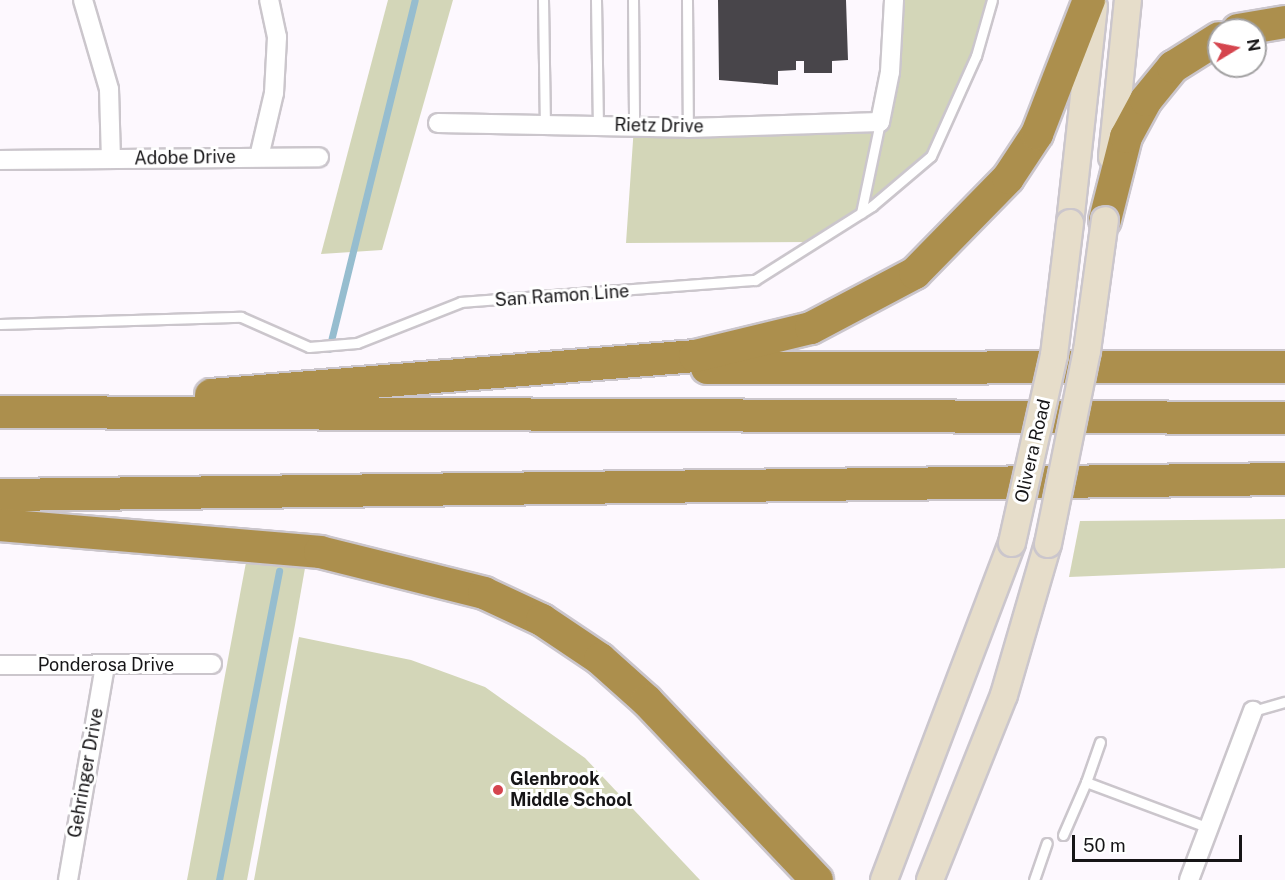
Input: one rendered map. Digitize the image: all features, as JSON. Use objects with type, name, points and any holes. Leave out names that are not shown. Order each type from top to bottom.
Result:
[{"type":"highway","points":[[150,410],[226,391],[587,368],[695,356],[811,328],[915,273],[1008,178],[1037,134],[1089,0]]},
{"type":"highway","points":[[1267,25],[1285,22]]},
{"type":"highway","points":[[1105,220],[1126,137],[1146,100],[1173,67],[1207,46]]},
{"type":"highway","points":[[587,368],[1285,367]]},
{"type":"highway","points":[[0,412],[150,410],[1285,418]]},
{"type":"highway","points":[[0,495],[1285,479]]},
{"type":"highway","points":[[0,525],[320,552],[484,593],[542,620],[600,659],[817,880]]},
{"type":"street","name":"Adobe Drive","points":[[83,0],[109,89],[111,159]]},
{"type":"street","name":"Adobe Drive","points":[[259,157],[274,93],[277,37],[269,0]]},
{"type":"street","points":[[879,122],[890,72],[894,0]]},
{"type":"street","name":"Olivera Road","points":[[884,880],[1012,543],[1054,355],[1095,0]]},
{"type":"street","name":"Olivera Road","points":[[930,880],[1004,695],[1048,544],[1087,351],[1105,220],[1128,0]]},
{"type":"street","name":"Rietz Drive","points":[[438,123],[688,128],[879,122]]},
{"type":"street","name":"Adobe Drive","points":[[0,160],[319,157]]},
{"type":"street","name":"Ponderosa Drive","points":[[0,665],[212,664]]},
{"type":"street","name":"Gehringer Drive","points":[[68,880],[105,666]]},
{"type":"street","points":[[1189,880],[1253,711]]},
{"type":"lane","points":[[543,0],[545,124]]},
{"type":"lane","points":[[596,0],[598,125]]},
{"type":"lane","points":[[633,0],[634,126]]},
{"type":"lane","points":[[687,0],[688,128]]},
{"type":"lane","name":"San Ramon Line","points":[[0,324],[241,317],[309,347],[357,343],[461,302],[755,280],[861,213],[931,156],[976,56],[992,0]]},
{"type":"lane","points":[[861,213],[879,122]]},
{"type":"lane","points":[[1253,711],[1285,702]]},
{"type":"lane","points":[[1063,835],[1100,742]]},
{"type":"lane","points":[[1086,782],[1209,828]]},
{"type":"lane","points":[[1034,880],[1047,843]]},
{"type":"green space","points":[[388,0],[453,0],[382,250],[321,254]]},
{"type":"green space","points":[[894,0],[992,0],[976,56],[931,156],[816,242],[626,243],[634,126],[879,122]]},
{"type":"green space","points":[[1285,519],[1285,568],[1069,577],[1080,521]]},
{"type":"green space","points":[[249,546],[308,551],[295,625],[247,880],[187,880]]},
{"type":"green space","points":[[299,637],[411,660],[485,687],[585,758],[700,880],[254,880]]},
{"type":"building","points":[[718,0],[846,0],[848,60],[832,61],[832,73],[804,73],[804,61],[796,61],[796,70],[778,71],[778,85],[719,80]]},
{"type":"waterway","points":[[329,349],[415,0]]},
{"type":"waterway","points":[[219,880],[279,571]]},
{"type":"place","name":"Glenbrook Middle School","points":[[498,790]]}]
